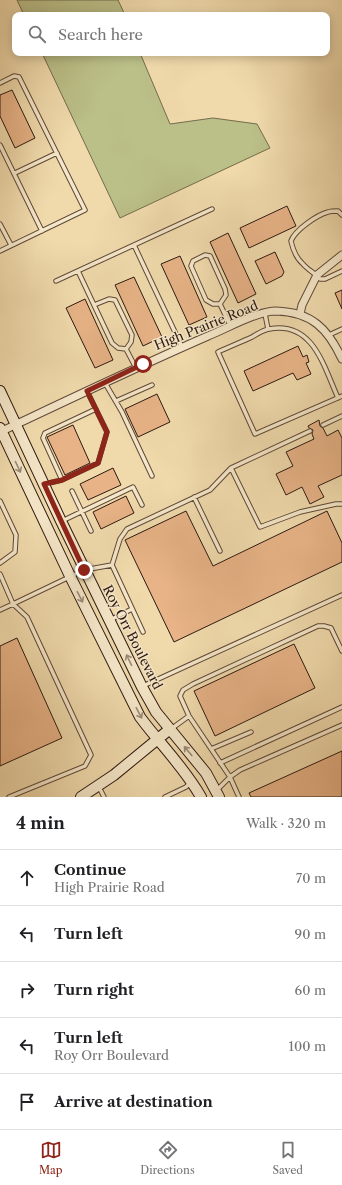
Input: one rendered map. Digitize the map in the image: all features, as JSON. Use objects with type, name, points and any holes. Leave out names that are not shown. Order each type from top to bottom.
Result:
[{"type":"main road","name":"Roy Orr Boulevard","points":[[0,392],[60,521],[142,687],[156,712],[206,773],[218,794]]},
{"type":"main road","points":[[1,429],[70,576],[140,717],[192,781],[201,797]]},
{"type":"main road","points":[[81,797],[114,775],[170,729]]},
{"type":"street","points":[[300,314],[302,305],[316,275],[342,255]]},
{"type":"street","name":"High Prairie Road","points":[[1,429],[16,425],[182,347],[254,316],[275,311],[300,314],[313,321],[329,335],[342,359]]},
{"type":"lane","points":[[0,83],[14,76],[19,77],[85,210],[0,251]]},
{"type":"lane","points":[[1,148],[42,231]]},
{"type":"lane","points":[[14,173],[57,153]]},
{"type":"lane","points":[[56,281],[212,209]]},
{"type":"lane","points":[[342,215],[338,211],[329,211],[295,234],[291,239],[296,256],[302,264],[320,279],[325,279],[342,272]]},
{"type":"lane","points":[[0,224],[11,245]]},
{"type":"lane","points":[[134,245],[182,347]]},
{"type":"lane","points":[[205,255],[210,256],[225,289],[226,295],[220,304],[213,304],[206,300],[191,266],[193,261],[205,255]]},
{"type":"lane","points":[[78,271],[112,343],[118,348],[126,349]]},
{"type":"lane","points":[[94,305],[109,299],[115,300],[132,335],[131,342],[126,349]]},
{"type":"lane","points":[[220,304],[231,326]]},
{"type":"lane","points":[[265,314],[268,329]]},
{"type":"lane","points":[[282,328],[294,330],[312,343],[340,397],[255,434],[218,352],[268,329],[282,328]]},
{"type":"lane","points":[[329,335],[342,330]]},
{"type":"lane","points":[[126,349],[136,368]]},
{"type":"lane","points":[[105,383],[122,412],[152,476]]},
{"type":"lane","points":[[116,401],[152,385]]},
{"type":"lane","points":[[44,484],[62,480],[98,463],[107,432],[87,391]]},
{"type":"lane","points":[[62,480],[43,438],[45,433],[96,409]]},
{"type":"lane","points":[[323,425],[342,416]]},
{"type":"lane","points":[[144,632],[112,565],[120,539],[128,529],[210,490],[232,468],[310,431]]},
{"type":"lane","points":[[232,468],[260,527],[300,512],[342,504]]},
{"type":"lane","points":[[60,521],[133,487],[142,505]]},
{"type":"lane","points":[[72,491],[91,531]]},
{"type":"lane","points":[[194,497],[220,551]]},
{"type":"lane","points":[[0,501],[16,535],[15,552],[0,563]]},
{"type":"lane","points":[[0,610],[84,570],[112,565]]},
{"type":"lane","points":[[0,574],[13,604],[27,617],[91,756],[85,766],[9,797]]},
{"type":"lane","points":[[142,687],[342,595]]},
{"type":"lane","points":[[109,620],[132,609]]},
{"type":"lane","points":[[239,797],[230,777],[189,716],[180,696],[183,690],[318,626],[331,628],[342,651]]},
{"type":"lane","points":[[220,763],[342,707]]},
{"type":"lane","points":[[170,729],[189,716]]},
{"type":"lane","points":[[218,794],[230,777],[240,770],[342,725]]},
{"type":"lane","points":[[211,749],[251,732]]},
{"type":"lane","points":[[165,797],[186,787],[192,781]]},
{"type":"lane","points":[[98,786],[104,797]]},
{"type":"lane","points":[[176,792],[178,797]]},
{"type":"green space","points":[[17,0],[118,0],[124,12],[23,12]]},
{"type":"green space","points":[[43,56],[141,56],[170,124],[213,118],[257,124],[270,148],[120,218]]},
{"type":"building","points":[[12,90],[35,138],[15,148],[0,116],[0,95]]},
{"type":"building","points":[[287,206],[296,226],[249,248],[240,228]]},
{"type":"building","points":[[228,233],[256,294],[238,303],[210,242]]},
{"type":"building","points":[[275,252],[284,272],[282,276],[266,284],[255,261]]},
{"type":"building","points":[[180,256],[207,317],[189,325],[161,264]]},
{"type":"building","points":[[134,277],[162,337],[143,346],[115,285]]},
{"type":"building","points":[[342,290],[342,309],[335,293]]},
{"type":"building","points":[[85,299],[113,360],[95,368],[66,308]]},
{"type":"building","points":[[298,346],[303,357],[307,355],[309,362],[306,363],[311,374],[297,380],[293,373],[253,391],[244,371]]},
{"type":"building","points":[[157,394],[170,422],[138,437],[125,409]]},
{"type":"building","points":[[319,420],[320,426],[323,428],[327,436],[338,430],[342,438],[342,475],[318,486],[324,497],[310,504],[302,487],[286,495],[276,474],[293,466],[286,452],[314,439],[312,434],[313,430],[308,426]]},
{"type":"building","points":[[73,425],[90,463],[65,475],[47,437]]},
{"type":"building","points":[[113,468],[121,485],[88,500],[80,484]]},
{"type":"building","points":[[126,496],[134,513],[101,529],[93,512]]},
{"type":"building","points":[[186,511],[213,566],[327,511],[342,543],[342,562],[174,642],[125,540]]},
{"type":"building","points":[[17,638],[62,738],[0,766],[0,646]]},
{"type":"building","points":[[294,644],[315,688],[215,736],[194,691]]},
{"type":"building","points":[[342,751],[342,797],[251,797],[249,793]]},
{"type":"route","points":[[84,570],[44,484],[62,480],[98,463],[107,432],[87,391],[143,364]]}]
